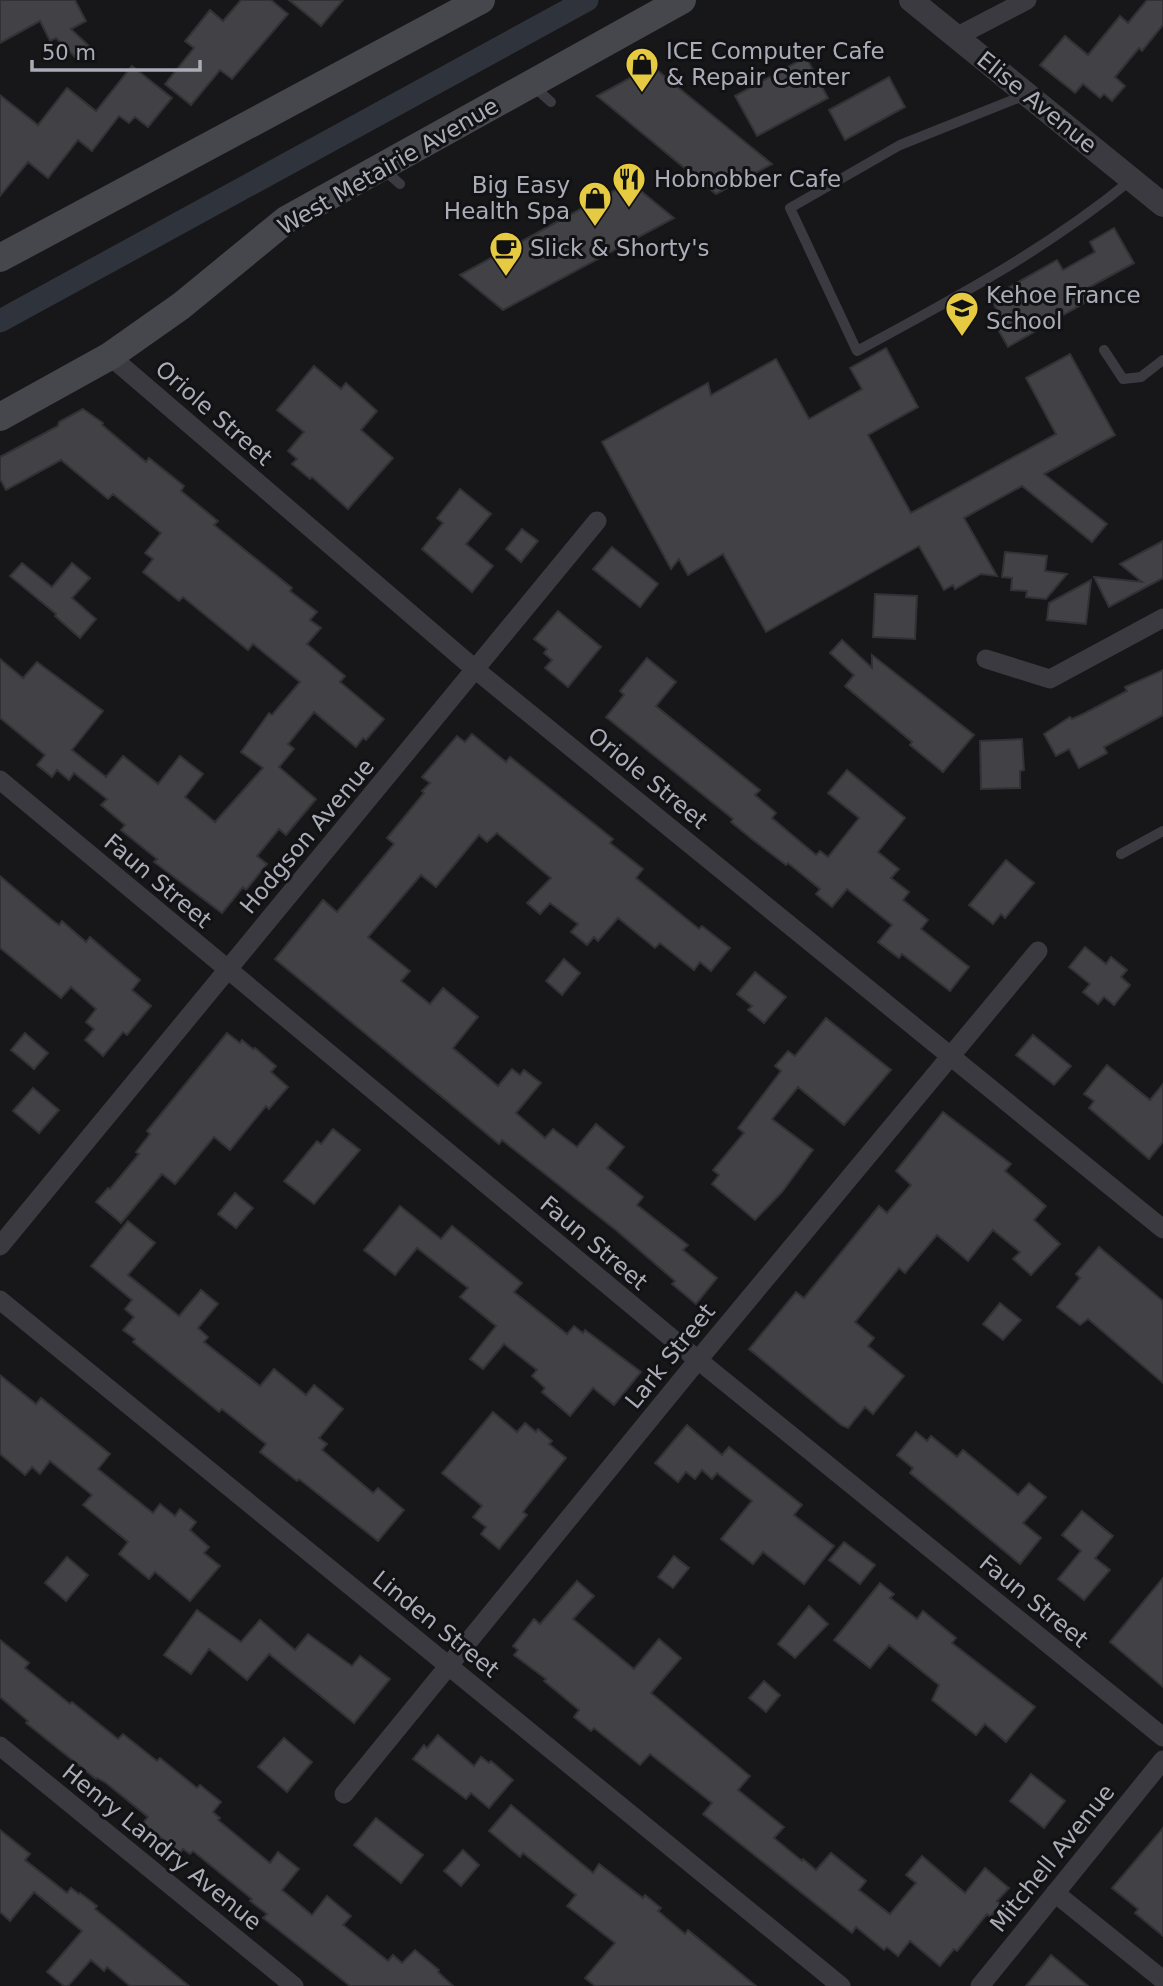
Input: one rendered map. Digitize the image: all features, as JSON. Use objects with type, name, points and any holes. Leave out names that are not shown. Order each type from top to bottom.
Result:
[{"type":"main road","points":[[0,258],[481,0]]},
{"type":"main road","name":"West Metairie Avenue","points":[[0,417],[110,356],[181,306],[286,220],[390,175],[541,93],[682,0]]},
{"type":"street","name":"Elise Avenue","points":[[911,0],[1163,205]]},
{"type":"street","points":[[957,37],[1027,0]]},
{"type":"street","name":"Oriole Street","points":[[110,356],[476,670],[1163,1229]]},
{"type":"street","name":"Hodgson Avenue","points":[[0,1246],[597,521]]},
{"type":"street","points":[[986,659],[1050,679],[1163,618]]},
{"type":"street","name":"Faun Street","points":[[0,780],[698,1360],[1163,1737]]},
{"type":"street","name":"Lark Street","points":[[344,1794],[698,1360],[1038,951]]},
{"type":"street","name":"Linden Street","points":[[0,1300],[841,1986]]},
{"type":"street","name":"Henry Landry Avenue","points":[[0,1746],[294,1986]]},
{"type":"street","name":"Mitchell Avenue","points":[[980,1986],[1163,1760]]},
{"type":"street","points":[[1055,1893],[1163,1980]]},
{"type":"lane","points":[[1027,94],[900,145],[790,208],[857,351],[978,286],[1096,209],[1131,179]]},
{"type":"lane","points":[[1104,350],[1123,379],[1141,377],[1163,360]]},
{"type":"lane","points":[[1121,854],[1163,831]]},
{"type":"building","points":[[0,0],[75,0],[86,21],[71,29],[89,46],[77,59],[56,38],[50,41],[40,21],[0,43]]},
{"type":"building","points":[[241,0],[271,0],[288,14],[232,79],[220,70],[191,105],[165,84],[194,48],[185,41],[210,10],[223,21]]},
{"type":"building","points":[[289,0],[343,0],[321,26]]},
{"type":"building","points":[[1147,0],[1163,0],[1163,25],[1142,51],[1139,48],[1115,77],[1125,86],[1112,101],[1104,94],[1100,98],[1083,84],[1075,93],[1040,65],[1065,36],[1088,55],[1120,16],[1128,23]]},
{"type":"building","points":[[806,57],[828,98],[757,136],[735,96]]},
{"type":"building","points":[[132,66],[172,98],[148,127],[135,117],[129,123],[119,116],[92,151],[78,140],[48,178],[28,162],[0,196],[0,95],[38,125],[67,88],[96,111]]},
{"type":"building","points":[[652,66],[772,164],[716,194],[597,96]]},
{"type":"building","points":[[889,77],[905,107],[845,140],[829,110]]},
{"type":"building","points":[[630,182],[674,218],[503,310],[460,275]]},
{"type":"building","points":[[1114,228],[1134,263],[1086,289],[1091,299],[1008,347],[992,319],[1000,315],[990,298],[1057,260],[1063,270],[1095,252],[1090,242]]},
{"type":"building","points":[[886,348],[918,407],[868,435],[911,513],[1056,434],[1026,378],[1070,354],[1115,435],[1044,474],[1107,524],[1092,542],[1022,486],[964,518],[997,576],[981,574],[955,589],[953,585],[944,590],[919,546],[766,632],[723,554],[688,575],[679,559],[671,569],[602,442],[708,383],[711,395],[776,359],[809,419],[862,389],[850,368]]},
{"type":"building","points":[[314,366],[341,389],[346,383],[377,411],[361,430],[393,458],[348,509],[312,477],[310,479],[292,464],[297,459],[288,451],[304,432],[277,410]]},
{"type":"building","points":[[83,409],[103,423],[102,425],[146,462],[149,458],[184,486],[181,491],[218,521],[214,525],[292,588],[290,591],[317,612],[310,620],[321,628],[307,644],[345,676],[340,682],[384,719],[366,740],[363,738],[356,747],[314,712],[288,744],[294,749],[279,767],[316,799],[286,835],[279,829],[257,856],[267,864],[246,890],[243,887],[222,913],[154,862],[157,859],[121,830],[125,825],[101,805],[107,799],[74,773],[69,780],[57,770],[52,777],[37,765],[45,755],[0,718],[0,659],[23,678],[37,662],[103,711],[72,750],[106,777],[123,756],[158,784],[180,756],[203,774],[185,797],[215,822],[263,768],[241,752],[269,713],[272,715],[300,682],[253,644],[248,650],[183,597],[179,601],[143,572],[153,559],[145,553],[161,533],[113,494],[108,499],[61,460],[6,490],[0,479],[0,457],[58,426],[59,422]]},
{"type":"building","points":[[460,489],[491,514],[466,544],[493,566],[472,592],[422,549],[443,523],[437,518]]},
{"type":"building","points":[[522,529],[538,541],[521,562],[506,549]]},
{"type":"building","points":[[1163,541],[1163,578],[1109,607],[1094,577],[1142,582],[1120,564]]},
{"type":"building","points":[[612,547],[658,584],[640,607],[593,569]]},
{"type":"building","points":[[1005,552],[1047,556],[1045,571],[1067,574],[1046,599],[1026,597],[1027,591],[1011,590],[1012,578],[1002,577]]},
{"type":"building","points":[[22,563],[52,587],[72,563],[90,578],[72,598],[96,619],[80,638],[10,576]]},
{"type":"building","points":[[1091,580],[1086,624],[1047,620],[1049,603]]},
{"type":"building","points":[[875,594],[917,596],[915,639],[873,637]]},
{"type":"building","points":[[558,611],[601,647],[568,687],[545,668],[552,660],[544,653],[547,649],[534,639]]},
{"type":"building","points":[[842,640],[872,668],[872,655],[974,735],[943,772],[910,745],[912,742],[845,686],[854,675],[830,653]]},
{"type":"building","points":[[647,658],[676,682],[656,706],[760,790],[755,795],[776,813],[772,818],[816,855],[820,851],[828,857],[859,818],[828,793],[847,770],[905,818],[878,852],[899,869],[891,878],[909,892],[903,900],[928,920],[921,929],[969,967],[950,991],[902,954],[899,958],[878,942],[892,925],[847,889],[832,907],[816,894],[820,889],[753,840],[731,822],[733,819],[606,717],[624,695],[620,691]]},
{"type":"building","points":[[1163,670],[1163,715],[1104,747],[1107,753],[1079,768],[1069,749],[1056,756],[1044,734],[1070,717],[1072,719],[1127,691],[1125,687]]},
{"type":"building","points":[[472,734],[506,762],[510,757],[613,839],[610,843],[643,869],[636,878],[699,929],[702,926],[730,948],[711,971],[700,962],[694,970],[660,943],[655,948],[618,918],[598,941],[594,937],[587,945],[571,932],[578,924],[550,903],[540,914],[527,903],[551,878],[497,833],[487,842],[479,835],[436,887],[421,875],[368,937],[410,971],[401,981],[430,1004],[443,988],[478,1017],[453,1048],[498,1086],[512,1069],[520,1075],[524,1070],[541,1083],[516,1113],[545,1138],[553,1129],[577,1147],[596,1124],[624,1147],[607,1168],[643,1197],[637,1205],[688,1245],[683,1250],[717,1278],[696,1304],[672,1284],[675,1281],[617,1231],[502,1140],[499,1144],[275,959],[323,900],[337,912],[394,844],[387,838],[430,783],[422,777],[457,736],[465,742]]},
{"type":"building","points":[[1022,739],[1024,770],[1020,771],[1020,788],[981,789],[980,741]]},
{"type":"building","points":[[1006,860],[1034,883],[1005,918],[1001,914],[993,924],[969,905]]},
{"type":"building","points":[[0,876],[59,925],[62,921],[86,942],[90,937],[140,980],[132,990],[151,1006],[127,1035],[123,1032],[103,1056],[85,1040],[94,1029],[86,1022],[96,1009],[71,987],[61,998],[0,948]]},
{"type":"building","points":[[1085,947],[1106,964],[1111,957],[1127,970],[1121,977],[1130,985],[1114,1005],[1104,997],[1098,1004],[1083,992],[1090,984],[1069,967]]},
{"type":"building","points":[[564,959],[580,973],[562,995],[546,981]]},
{"type":"building","points":[[755,972],[786,997],[764,1023],[748,1010],[752,1006],[737,994]]},
{"type":"building","points":[[826,1018],[891,1070],[844,1125],[798,1087],[772,1119],[813,1150],[782,1192],[755,1220],[712,1184],[719,1175],[713,1170],[744,1133],[738,1128],[781,1071],[775,1066],[788,1051],[795,1056]]},
{"type":"building","points":[[25,1033],[48,1053],[34,1069],[11,1050]]},
{"type":"building","points":[[227,1033],[240,1043],[242,1040],[255,1048],[276,1066],[271,1072],[288,1087],[269,1109],[266,1106],[230,1150],[214,1137],[175,1184],[162,1174],[121,1223],[96,1202],[139,1154],[136,1152],[150,1134],[147,1131]]},
{"type":"building","points":[[1033,1035],[1071,1066],[1054,1085],[1016,1055]]},
{"type":"building","points":[[1107,1065],[1150,1100],[1163,1084],[1163,1142],[1149,1159],[1089,1108],[1094,1101],[1084,1094]]},
{"type":"building","points":[[33,1088],[59,1110],[39,1133],[13,1111]]},
{"type":"building","points":[[943,1112],[1011,1164],[1005,1171],[1046,1206],[1034,1220],[1060,1244],[1031,1275],[1013,1259],[1020,1252],[993,1230],[968,1261],[937,1235],[905,1273],[899,1268],[855,1322],[874,1338],[868,1346],[904,1376],[873,1414],[865,1407],[848,1428],[749,1349],[796,1292],[804,1298],[879,1206],[887,1213],[911,1185],[896,1171]]},
{"type":"building","points":[[333,1129],[360,1150],[314,1204],[284,1181],[317,1141],[321,1144]]},
{"type":"building","points":[[235,1193],[253,1208],[236,1228],[218,1214]]},
{"type":"building","points":[[400,1206],[441,1239],[452,1226],[522,1283],[514,1292],[567,1334],[574,1326],[583,1333],[585,1330],[641,1372],[614,1405],[593,1388],[570,1416],[542,1392],[545,1388],[532,1376],[537,1370],[504,1344],[483,1369],[470,1359],[496,1326],[460,1297],[468,1288],[417,1248],[395,1275],[364,1250]]},
{"type":"building","points":[[128,1221],[155,1243],[128,1275],[179,1316],[201,1290],[218,1304],[198,1328],[208,1337],[204,1342],[260,1386],[274,1369],[306,1395],[314,1385],[343,1409],[319,1438],[327,1444],[322,1450],[373,1493],[378,1488],[404,1510],[378,1541],[260,1452],[266,1444],[222,1409],[219,1412],[133,1342],[135,1339],[123,1330],[134,1317],[125,1309],[132,1300],[91,1266]]},
{"type":"building","points":[[1099,1247],[1163,1301],[1163,1383],[1088,1319],[1080,1325],[1057,1307],[1080,1278],[1076,1274]]},
{"type":"building","points":[[1000,1303],[1021,1320],[1003,1340],[983,1324]]},
{"type":"building","points":[[0,1375],[36,1404],[41,1398],[110,1454],[98,1469],[153,1513],[160,1504],[175,1516],[180,1509],[196,1522],[190,1530],[209,1547],[204,1553],[220,1566],[190,1601],[155,1572],[149,1579],[119,1554],[128,1542],[83,1505],[92,1495],[50,1461],[40,1474],[32,1467],[25,1475],[0,1454]]},
{"type":"building","points":[[493,1412],[517,1432],[525,1423],[536,1432],[538,1429],[552,1441],[549,1444],[566,1458],[523,1512],[527,1515],[499,1549],[481,1534],[486,1527],[473,1517],[482,1506],[442,1473]]},
{"type":"building","points":[[687,1425],[722,1455],[729,1447],[802,1505],[794,1515],[834,1546],[804,1584],[763,1552],[753,1564],[721,1539],[752,1501],[717,1473],[712,1479],[702,1470],[695,1479],[686,1472],[678,1482],[655,1463]]},
{"type":"building","points":[[916,1432],[927,1441],[931,1436],[957,1457],[963,1450],[1018,1495],[1029,1483],[1046,1497],[1023,1523],[1041,1538],[1020,1564],[910,1473],[913,1468],[897,1455]]},
{"type":"building","points":[[1082,1511],[1113,1536],[1095,1558],[1110,1570],[1084,1600],[1058,1579],[1081,1551],[1062,1535]]},
{"type":"building","points":[[844,1542],[875,1565],[860,1584],[829,1560]]},
{"type":"building","points":[[674,1556],[689,1568],[673,1588],[658,1577]]},
{"type":"building","points":[[67,1557],[88,1575],[66,1601],[45,1583]]},
{"type":"building","points":[[1163,1578],[1163,1687],[1110,1642]]},
{"type":"building","points":[[577,1581],[594,1596],[573,1619],[634,1669],[659,1639],[681,1658],[651,1693],[750,1776],[738,1790],[784,1827],[774,1838],[802,1861],[803,1859],[816,1870],[831,1853],[866,1881],[859,1890],[890,1914],[916,1883],[906,1875],[922,1856],[965,1893],[985,1868],[1009,1888],[997,1901],[1001,1904],[990,1917],[987,1914],[957,1951],[954,1949],[940,1966],[910,1941],[898,1956],[887,1947],[884,1950],[856,1927],[852,1933],[703,1814],[712,1803],[650,1754],[640,1765],[594,1728],[591,1731],[574,1717],[579,1710],[544,1681],[546,1679],[514,1655],[518,1650],[513,1646],[534,1619],[540,1624]]},
{"type":"building","points":[[880,1583],[894,1594],[890,1598],[917,1619],[923,1611],[956,1638],[952,1643],[1035,1707],[1006,1742],[985,1724],[976,1735],[932,1700],[939,1685],[889,1645],[870,1668],[834,1640]]},
{"type":"building","points":[[809,1606],[828,1624],[795,1658],[778,1644]]},
{"type":"building","points":[[197,1610],[241,1642],[260,1620],[295,1650],[308,1634],[352,1666],[360,1656],[390,1679],[354,1723],[269,1654],[247,1680],[209,1649],[191,1674],[164,1655]]},
{"type":"building","points":[[0,1640],[29,1663],[25,1668],[70,1704],[72,1702],[118,1739],[123,1734],[157,1761],[160,1758],[197,1788],[200,1785],[221,1802],[213,1812],[220,1818],[218,1820],[270,1863],[278,1852],[299,1869],[282,1890],[312,1915],[327,1896],[351,1916],[343,1925],[388,1961],[393,1955],[402,1963],[415,1950],[453,1986],[350,1986],[263,1918],[267,1914],[250,1901],[252,1899],[193,1851],[190,1854],[183,1849],[180,1853],[143,1823],[148,1817],[26,1723],[28,1721],[0,1697]]},
{"type":"building","points":[[764,1681],[780,1695],[766,1712],[749,1698]]},
{"type":"building","points":[[438,1735],[474,1766],[481,1757],[489,1763],[491,1761],[513,1780],[489,1808],[471,1793],[466,1799],[413,1759],[424,1745],[427,1748]]},
{"type":"building","points":[[284,1738],[312,1762],[287,1792],[258,1767]]},
{"type":"building","points":[[1031,1774],[1065,1801],[1044,1828],[1010,1801]]},
{"type":"building","points":[[511,1805],[593,1873],[599,1864],[643,1898],[645,1895],[661,1908],[658,1911],[685,1934],[688,1930],[756,1986],[595,1986],[585,1978],[615,1943],[567,1906],[576,1895],[523,1853],[520,1857],[489,1831]]},
{"type":"building","points":[[376,1818],[423,1855],[401,1883],[354,1845]]},
{"type":"building","points":[[1163,1828],[1163,1936],[1135,1913],[1138,1909],[1112,1888]]},
{"type":"building","points":[[0,1830],[30,1854],[25,1860],[67,1893],[71,1888],[97,1906],[95,1909],[189,1986],[130,1986],[107,1967],[104,1971],[91,1960],[68,1986],[64,1986],[47,1972],[82,1931],[34,1892],[10,1921],[0,1912]]},
{"type":"building","points":[[463,1850],[479,1865],[461,1886],[444,1871]]},
{"type":"building","points":[[1051,1955],[1088,1986],[1026,1986]]},
{"type":"waterway","points":[[0,321],[587,0]]},
{"type":"place","name":"ICE Computer Cafe & Repair Center","points":[[642,94]]},
{"type":"place","name":"Hobnobber Cafe","points":[[629,209]]},
{"type":"place","name":"Big Easy Health Spa","points":[[595,228]]},
{"type":"place","name":"Slick & Shorty's","points":[[506,278]]},
{"type":"place","name":"Kehoe France School","points":[[962,338]]}]
